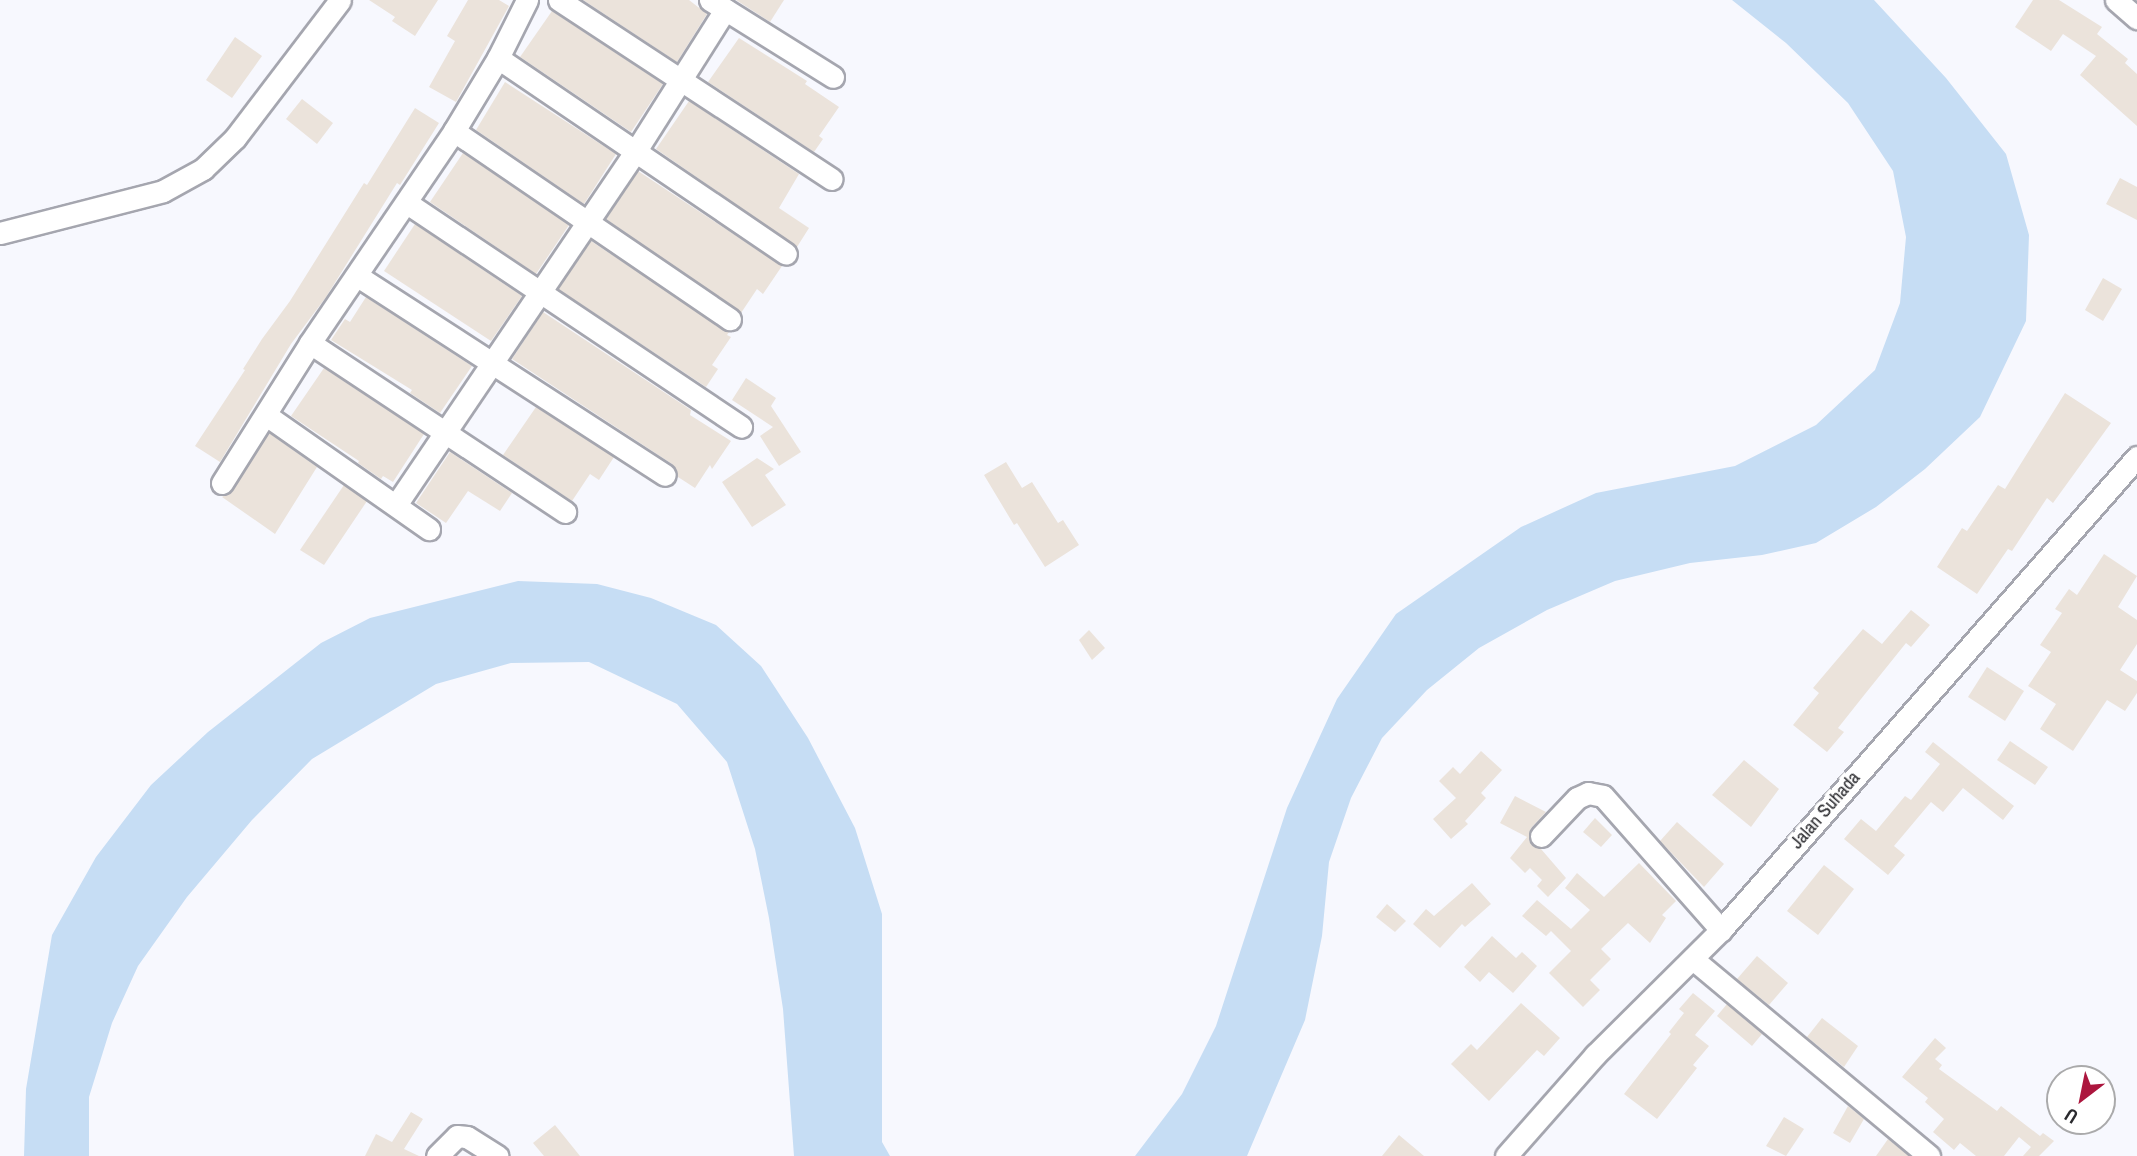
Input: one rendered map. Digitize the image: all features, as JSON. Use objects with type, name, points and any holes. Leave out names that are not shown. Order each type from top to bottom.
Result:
[{"type":"street","points":[[0,233],[163,191],[203,169],[252,117],[340,0]]},
{"type":"street","points":[[222,483],[310,343],[359,276],[454,131],[498,58],[527,0]]},
{"type":"street","points":[[559,0],[681,83],[831,179]]},
{"type":"street","points":[[2116,0],[2137,18]]},
{"type":"street","points":[[396,505],[681,83],[718,5],[833,76]]},
{"type":"street","points":[[498,58],[637,149],[786,254]]},
{"type":"street","points":[[454,131],[730,319]]},
{"type":"street","points":[[407,203],[741,427]]},
{"type":"street","points":[[359,276],[665,475]]},
{"type":"street","points":[[310,343],[565,512]]},
{"type":"street","points":[[266,415],[429,529]]},
{"type":"street","name":"Jalan Suhada","points":[[1506,1156],[1595,1055],[1721,930],[2137,457]]},
{"type":"street","points":[[1541,836],[1577,798],[1588,793],[1603,796],[1721,930]]},
{"type":"street","points":[[1693,960],[1929,1156]]},
{"type":"street","points":[[437,1156],[457,1136],[467,1137],[497,1156]]},
{"type":"water","points":[[1732,0],[1874,0],[1946,78],[2006,154],[2029,235],[2026,321],[1980,417],[1925,469],[1876,507],[1816,543],[1762,555],[1690,563],[1615,581],[1547,610],[1479,648],[1427,690],[1382,738],[1351,798],[1329,862],[1322,936],[1305,1020],[1247,1156],[1135,1156],[1182,1094],[1216,1026],[1287,808],[1337,699],[1396,614],[1521,527],[1596,493],[1735,466],[1816,425],[1875,370],[1900,303],[1906,237],[1893,171],[1848,103],[1786,43]]},
{"type":"water","points":[[518,581],[597,584],[651,598],[716,625],[761,666],[808,738],[855,828],[882,914],[882,1142],[890,1156],[794,1156],[783,1009],[769,918],[755,849],[727,762],[677,704],[589,662],[511,663],[436,684],[312,759],[252,820],[187,897],[138,966],[112,1023],[89,1097],[89,1156],[24,1156],[26,1089],[52,935],[96,857],[151,785],[208,732],[321,643],[370,618]]},
{"type":"building","points":[[369,0],[438,0],[415,36],[392,21],[395,17]]},
{"type":"building","points":[[468,0],[499,0],[509,6],[456,102],[429,87],[455,41],[447,36]]},
{"type":"building","points":[[583,0],[689,0],[707,14],[677,62]]},
{"type":"building","points":[[736,0],[784,0],[770,22]]},
{"type":"building","points":[[2033,0],[2059,0],[2102,27],[2097,34],[2128,59],[2125,63],[2137,74],[2137,126],[2080,75],[2096,56],[2063,34],[2051,51],[2015,27]]},
{"type":"building","points":[[552,11],[663,84],[631,132],[520,57]]},
{"type":"building","points":[[235,37],[262,56],[232,98],[206,80]]},
{"type":"building","points":[[739,38],[807,81],[805,84],[839,107],[819,136],[823,139],[814,152],[708,82]]},
{"type":"building","points":[[505,82],[616,154],[584,204],[476,130]]},
{"type":"building","points":[[302,99],[333,123],[317,144],[286,119]]},
{"type":"building","points":[[689,101],[799,174],[779,208],[809,228],[797,247],[656,149]]},
{"type":"building","points":[[415,108],[439,123],[400,185],[397,183],[326,297],[291,344],[220,462],[195,446],[262,339],[290,301],[364,183],[367,185]]},
{"type":"building","points":[[463,153],[569,225],[536,274],[430,202]]},
{"type":"building","points":[[638,171],[782,266],[763,294],[757,289],[741,313],[606,219]]},
{"type":"building","points":[[2120,178],[2137,187],[2137,220],[2106,204]]},
{"type":"building","points":[[415,224],[522,296],[491,341],[384,271]]},
{"type":"building","points":[[591,241],[729,332],[727,335],[731,337],[712,365],[718,369],[706,387],[558,289]]},
{"type":"building","points":[[2103,278],[2122,289],[2103,321],[2085,310]]},
{"type":"building","points":[[366,297],[472,366],[440,413],[410,393],[412,390],[331,340],[345,319],[350,322]]},
{"type":"building","points":[[543,312],[691,410],[690,415],[731,441],[695,488],[678,477],[672,464],[512,359]]},
{"type":"building","points":[[324,368],[424,434],[393,482],[383,476],[381,479],[358,463],[359,461],[291,416]]},
{"type":"building","points":[[746,378],[776,398],[771,406],[801,452],[779,466],[760,436],[773,427],[732,400]]},
{"type":"building","points":[[2065,393],[2111,423],[2053,503],[2047,498],[2012,551],[2008,549],[1977,594],[1937,567],[1962,528],[1967,531],[1998,485],[2005,489]]},
{"type":"building","points":[[536,407],[614,457],[599,480],[590,474],[572,501],[503,455]]},
{"type":"building","points":[[269,433],[317,467],[275,534],[222,497],[233,490]]},
{"type":"building","points":[[450,452],[512,493],[500,511],[468,491],[446,523],[416,503]]},
{"type":"building","points":[[757,458],[774,469],[765,475],[786,505],[752,527],[722,482]]},
{"type":"building","points":[[1006,462],[1022,488],[1032,482],[1058,523],[1063,520],[1079,545],[1045,567],[1017,523],[1014,525],[984,475]]},
{"type":"building","points":[[344,485],[367,501],[324,565],[300,550]]},
{"type":"building","points":[[2104,554],[2137,576],[2118,607],[2137,620],[2137,644],[2120,670],[2137,681],[2137,693],[2125,711],[2107,700],[2073,751],[2040,729],[2056,704],[2028,686],[2051,652],[2040,645],[2062,613],[2055,609],[2069,589],[2077,595]]},
{"type":"building","points":[[1911,610],[1930,625],[1911,647],[1906,643],[1838,728],[1844,732],[1827,752],[1793,725],[1819,693],[1813,688],[1863,629],[1882,644]]},
{"type":"building","points":[[1089,630],[1105,648],[1092,660],[1079,640]]},
{"type":"building","points":[[1987,667],[2024,691],[2005,721],[1968,697]]},
{"type":"building","points":[[2010,741],[2048,767],[2035,785],[1997,760]]},
{"type":"building","points":[[1933,742],[2014,806],[2003,820],[1963,788],[1943,812],[1931,802],[1894,846],[1905,855],[1888,875],[1844,839],[1861,819],[1876,831],[1905,796],[1911,800],[1940,764],[1925,752]]},
{"type":"building","points":[[1481,751],[1502,770],[1481,793],[1486,798],[1465,821],[1468,824],[1451,839],[1433,819],[1456,798],[1439,781],[1453,767],[1460,774]]},
{"type":"building","points":[[1744,760],[1779,789],[1751,827],[1712,795]]},
{"type":"building","points":[[1515,796],[1546,812],[1531,828],[1529,840],[1533,846],[1541,849],[1566,878],[1548,897],[1537,886],[1542,880],[1530,868],[1525,873],[1510,858],[1527,837],[1500,823]]},
{"type":"building","points":[[1595,818],[1612,835],[1601,847],[1583,832]]},
{"type":"building","points":[[1677,822],[1724,864],[1704,887],[1660,841]]},
{"type":"building","points":[[1639,863],[1676,901],[1662,915],[1666,918],[1650,943],[1628,923],[1601,949],[1611,959],[1590,980],[1600,990],[1583,1007],[1549,973],[1571,951],[1551,931],[1546,936],[1522,916],[1537,900],[1571,929],[1590,910],[1565,888],[1577,873],[1604,897]]},
{"type":"building","points":[[1824,865],[1854,889],[1818,935],[1787,911]]},
{"type":"building","points":[[1472,883],[1491,904],[1465,927],[1462,924],[1440,948],[1413,924],[1426,909],[1434,916]]},
{"type":"building","points":[[1387,904],[1406,921],[1395,932],[1376,917]]},
{"type":"building","points":[[1492,936],[1516,958],[1522,952],[1537,966],[1513,993],[1489,972],[1480,982],[1464,967]]},
{"type":"building","points":[[1757,956],[1788,983],[1769,1005],[1737,979]]},
{"type":"building","points":[[1693,993],[1715,1011],[1695,1035],[1709,1046],[1693,1065],[1697,1068],[1657,1119],[1624,1094],[1671,1034],[1669,1032],[1684,1013],[1679,1009]]},
{"type":"building","points":[[1521,1003],[1560,1038],[1544,1056],[1537,1050],[1489,1101],[1451,1064],[1471,1044],[1477,1050]]},
{"type":"building","points":[[1727,1004],[1762,1034],[1752,1046],[1717,1016]]},
{"type":"building","points":[[1822,1018],[1858,1046],[1844,1067],[1807,1037]]},
{"type":"building","points":[[1935,1038],[1946,1048],[1935,1059],[1942,1065],[1939,1069],[1997,1111],[2001,1106],[2040,1136],[2043,1133],[2054,1141],[2039,1156],[2023,1156],[2031,1147],[2019,1137],[2004,1156],[1976,1156],[1960,1143],[1954,1150],[1933,1132],[1944,1119],[1925,1102],[1928,1098],[1902,1077]]},
{"type":"building","points":[[1848,1106],[1864,1119],[1850,1143],[1833,1133]]},
{"type":"building","points":[[411,1112],[423,1119],[404,1149],[419,1156],[365,1156],[376,1134],[392,1142]]},
{"type":"building","points":[[1784,1117],[1804,1129],[1786,1156],[1766,1146]]},
{"type":"building","points":[[555,1125],[580,1156],[544,1156],[533,1143]]},
{"type":"building","points":[[1399,1135],[1424,1156],[1382,1156]]},
{"type":"building","points":[[1888,1139],[1909,1156],[1876,1156]]}]
